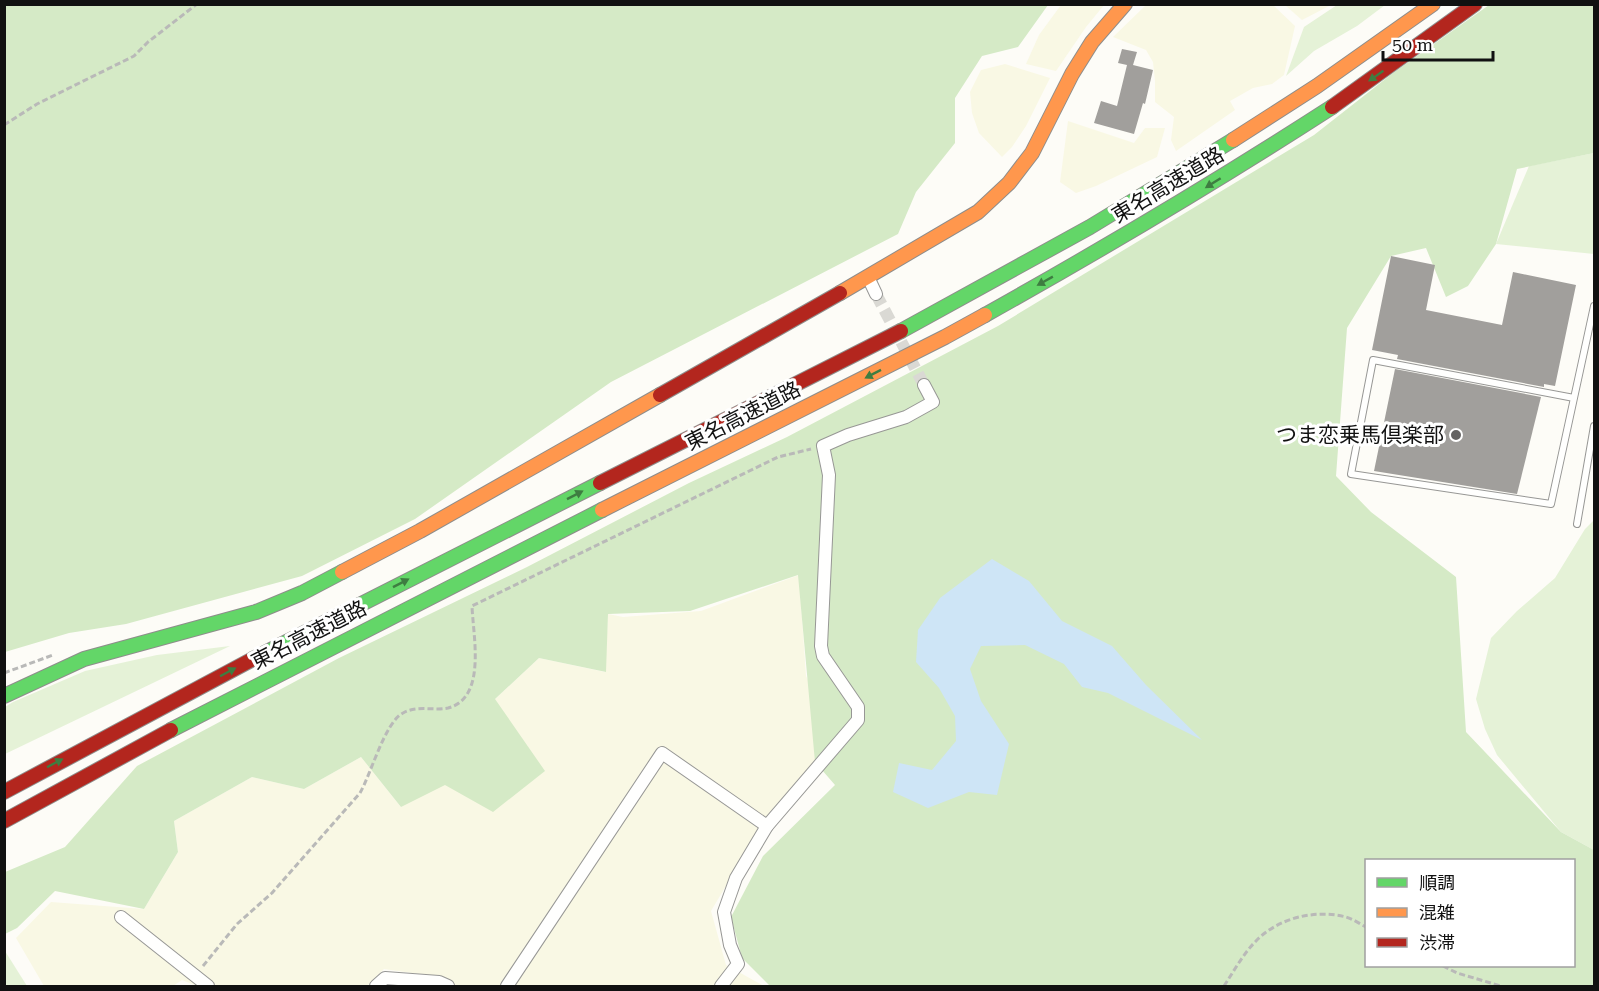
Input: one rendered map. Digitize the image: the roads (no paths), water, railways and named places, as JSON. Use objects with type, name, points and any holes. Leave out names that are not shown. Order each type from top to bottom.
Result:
[{"type":"main road","points":[[4,696],[84,659],[256,612],[302,593],[420,531],[868,277],[978,212],[1009,183],[1032,153],[1072,74],[1092,42],[1125,4]]},
{"type":"main road","name":"東名高速道路","points":[[4,792],[45,768],[309,630],[933,315],[1090,227],[1197,163],[1317,86],[1433,4]]},
{"type":"main road","name":"東名高速道路","points":[[4,821],[196,716],[945,338],[1103,249],[1210,185],[1332,107],[1475,4]]},
{"type":"street","points":[[868,277],[876,294]]},
{"type":"street","points":[[721,987],[738,964],[730,945],[724,912],[736,878],[767,826],[858,720],[858,707],[823,656],[821,646],[829,475],[823,446],[848,435],[906,417],[933,402],[924,385]]},
{"type":"street","points":[[507,987],[662,753],[767,826]]},
{"type":"street","points":[[121,917],[208,987]]},
{"type":"street","points":[[376,987],[385,978],[439,982],[448,987]]},
{"type":"lane","points":[[1574,398],[1373,360],[1351,474],[1551,504],[1594,306]]},
{"type":"lane","points":[[1577,524],[1594,426]]},
{"type":"water","points":[[992,559],[1029,581],[1062,621],[1112,646],[1146,685],[1202,740],[1108,693],[1082,687],[1064,664],[1025,645],[981,646],[970,669],[981,701],[1009,744],[997,795],[969,792],[928,808],[893,792],[899,763],[932,770],[956,741],[955,716],[939,688],[916,662],[918,630],[940,598]]},
{"type":"tunnel","points":[[876,294],[924,385]]},
{"type":"place","name":"つま恋乗馬倶楽部","points":[[1456,435]]}]
